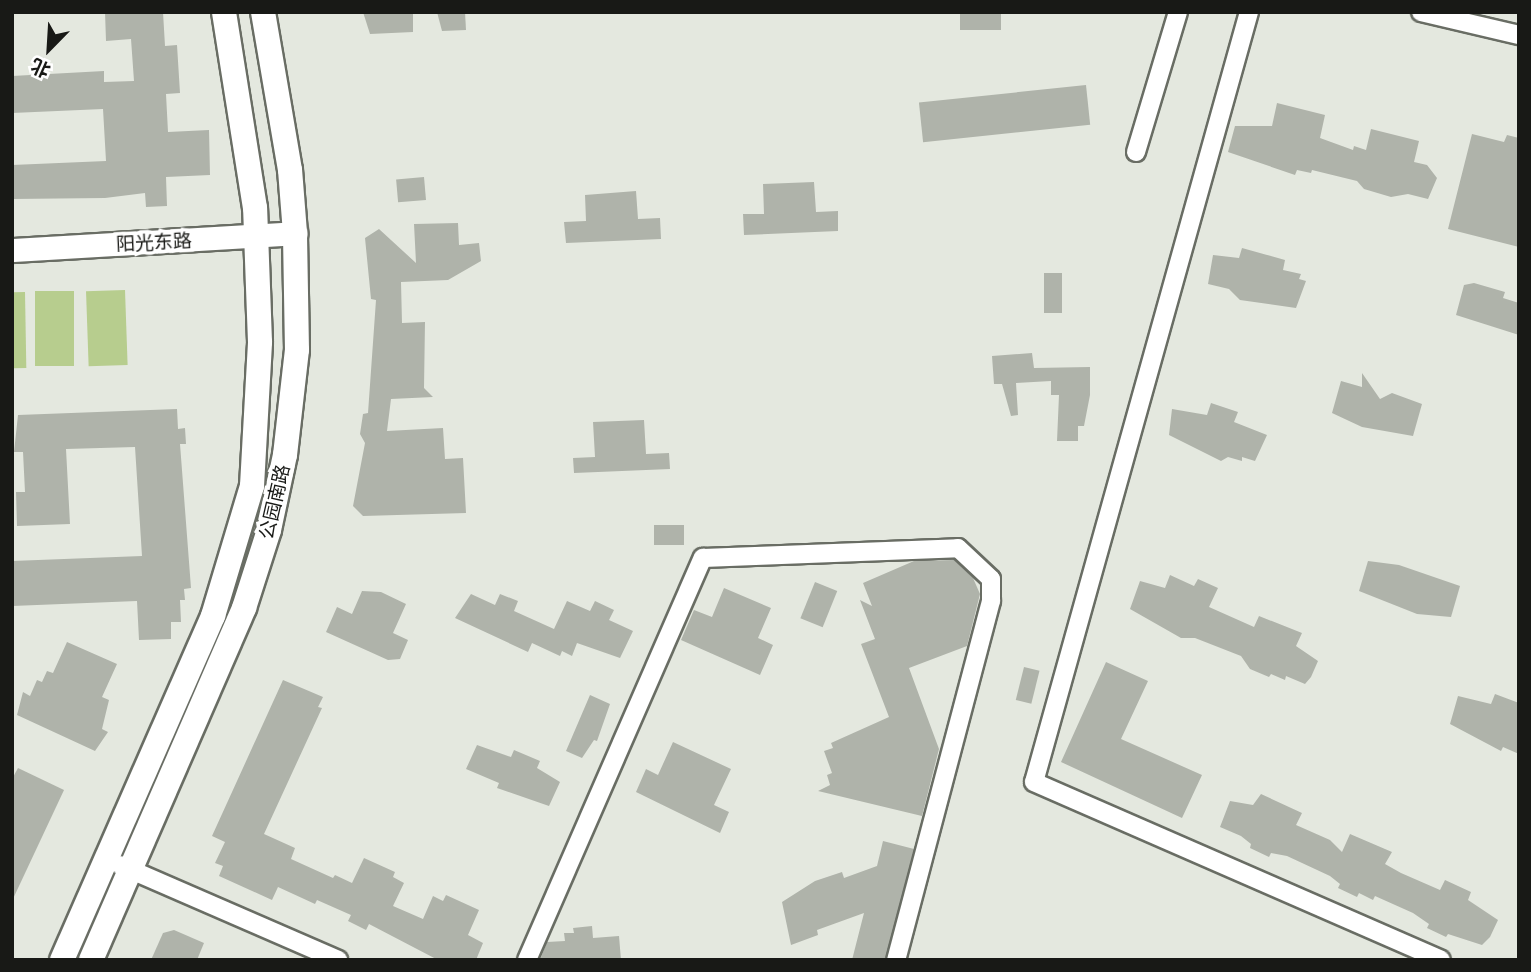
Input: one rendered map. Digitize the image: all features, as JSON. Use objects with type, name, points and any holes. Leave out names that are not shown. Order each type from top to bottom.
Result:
[{"type":"main road","name":"公园南路","points":[[62,960],[213,616],[243,524],[257,445],[260,342],[256,237],[224,12]]},
{"type":"main road","name":"公园南路","points":[[91,960],[229,646],[270,530],[294,383],[295,233],[290,170],[263,12]]},
{"type":"street","points":[[1136,152],[1178,12]]},
{"type":"street","points":[[1249,12],[1034,782],[1441,960]]},
{"type":"street","points":[[1421,12],[1519,35]]},
{"type":"street","name":"阳光东路","points":[[12,250],[295,233]]},
{"type":"street","points":[[527,960],[702,558],[958,548],[991,579],[991,601],[896,960]]},
{"type":"street","points":[[107,859],[338,960]]},
{"type":"green space","points":[[125,290],[128,365],[89,366],[86,291]]},
{"type":"green space","points":[[35,291],[74,291],[74,366],[35,366]]},
{"type":"green space","points":[[12,292],[25,292],[26,368],[13,368]]},
{"type":"building","points":[[105,12],[163,12],[165,46],[177,45],[180,93],[166,94],[168,132],[209,130],[210,175],[166,177],[167,206],[146,207],[145,193],[105,198],[12,199],[12,165],[106,161],[103,109],[12,113],[12,76],[104,71],[104,82],[134,81],[131,39],[106,41]]},
{"type":"building","points":[[363,12],[413,12],[413,32],[370,34]]},
{"type":"building","points":[[437,12],[465,12],[466,30],[442,31]]},
{"type":"building","points":[[960,12],[1001,12],[1001,30],[960,30]]},
{"type":"building","points":[[1086,85],[1090,125],[923,142],[919,103]]},
{"type":"building","points":[[1277,103],[1325,115],[1320,138],[1353,150],[1354,146],[1366,150],[1371,129],[1419,141],[1414,162],[1427,165],[1437,178],[1428,199],[1408,194],[1391,197],[1364,189],[1357,181],[1312,170],[1311,173],[1297,170],[1295,175],[1228,152],[1235,126],[1272,126]]},
{"type":"building","points":[[1472,134],[1504,142],[1507,135],[1519,138],[1519,247],[1448,229]]},
{"type":"building","points":[[424,177],[426,200],[398,202],[396,179]]},
{"type":"building","points":[[814,182],[816,212],[838,211],[838,231],[744,235],[743,214],[764,214],[763,184]]},
{"type":"building","points":[[636,191],[638,219],[660,218],[661,239],[566,243],[564,222],[586,221],[585,195]]},
{"type":"building","points":[[458,223],[459,245],[479,243],[481,261],[448,280],[401,282],[402,323],[425,322],[424,388],[433,397],[391,399],[387,431],[443,428],[445,459],[463,458],[466,513],[363,516],[353,506],[365,443],[360,434],[363,414],[368,413],[376,300],[371,299],[365,238],[379,229],[416,263],[414,224]]},
{"type":"building","points":[[1242,248],[1285,260],[1283,270],[1301,274],[1299,279],[1306,281],[1296,308],[1240,300],[1229,289],[1208,284],[1213,255],[1239,258]]},
{"type":"building","points":[[1044,273],[1062,273],[1062,313],[1044,313]]},
{"type":"building","points":[[1474,283],[1505,292],[1503,298],[1519,303],[1519,335],[1456,315],[1464,285]]},
{"type":"building","points":[[1032,353],[1034,368],[1090,367],[1090,395],[1084,426],[1078,426],[1078,441],[1057,441],[1059,395],[1051,395],[1051,381],[1016,383],[1018,415],[1011,416],[1002,384],[994,384],[992,356]]},
{"type":"building","points":[[1362,373],[1380,399],[1392,393],[1422,404],[1413,436],[1362,427],[1332,413],[1341,381],[1362,387]]},
{"type":"building","points":[[1211,403],[1238,412],[1234,422],[1267,435],[1255,461],[1228,457],[1221,461],[1169,435],[1172,409],[1207,415]]},
{"type":"building","points":[[177,409],[178,429],[185,428],[186,444],[180,444],[191,588],[184,589],[185,600],[180,600],[181,622],[171,622],[171,639],[139,640],[137,601],[12,606],[12,561],[142,556],[135,447],[66,449],[70,524],[17,526],[16,492],[25,492],[23,452],[14,452],[18,415]]},
{"type":"building","points":[[644,420],[646,454],[669,453],[670,469],[574,473],[573,458],[595,457],[593,422]]},
{"type":"building","points":[[654,525],[684,525],[684,545],[654,545]]},
{"type":"building","points":[[954,560],[973,578],[980,594],[967,646],[909,668],[939,749],[922,816],[818,791],[830,785],[827,775],[832,773],[824,751],[833,748],[831,743],[889,717],[861,644],[875,639],[860,600],[872,606],[863,583],[914,561]]},
{"type":"building","points":[[1368,561],[1399,565],[1460,586],[1451,617],[1417,614],[1359,591]]},
{"type":"building","points":[[1170,575],[1194,586],[1198,579],[1218,588],[1209,607],[1254,627],[1259,616],[1302,633],[1296,646],[1318,661],[1311,677],[1305,684],[1286,676],[1285,680],[1271,674],[1269,677],[1250,669],[1241,656],[1195,638],[1181,638],[1130,609],[1140,581],[1165,588]]},
{"type":"building","points":[[815,582],[837,591],[823,627],[800,618]]},
{"type":"building","points":[[724,588],[771,608],[758,638],[773,645],[760,675],[681,640],[694,610],[712,617]]},
{"type":"building","points":[[362,591],[381,592],[406,604],[393,633],[408,640],[400,659],[388,660],[326,632],[337,607],[352,614]]},
{"type":"building","points":[[471,594],[495,605],[500,594],[518,601],[514,611],[554,629],[567,601],[590,611],[595,601],[614,610],[609,620],[633,631],[620,658],[577,643],[572,656],[562,651],[560,656],[532,643],[528,652],[455,618]]},
{"type":"building","points":[[67,642],[117,664],[102,697],[109,700],[102,729],[108,732],[95,751],[17,715],[23,692],[30,696],[37,680],[42,682],[47,671],[53,673]]},
{"type":"building","points":[[1106,662],[1148,681],[1121,739],[1202,775],[1182,818],[1061,762]]},
{"type":"building","points":[[1024,667],[1040,671],[1031,704],[1016,700]]},
{"type":"building","points":[[283,680],[323,697],[318,707],[322,708],[264,834],[295,848],[291,859],[333,878],[335,875],[352,883],[364,858],[395,872],[393,877],[404,883],[393,906],[423,919],[433,896],[443,901],[446,895],[479,910],[468,935],[483,943],[476,960],[438,960],[369,924],[366,930],[348,921],[351,915],[317,900],[315,904],[278,887],[272,900],[219,876],[223,866],[215,863],[225,842],[212,836]]},
{"type":"building","points":[[1495,694],[1519,703],[1519,754],[1503,747],[1501,751],[1450,724],[1458,696],[1491,704]]},
{"type":"building","points":[[590,695],[610,704],[597,741],[594,740],[582,758],[566,751]]},
{"type":"building","points":[[673,742],[731,769],[714,805],[729,812],[720,833],[636,792],[646,769],[658,775]]},
{"type":"building","points":[[477,745],[511,757],[514,750],[540,761],[537,768],[560,782],[549,806],[497,788],[499,783],[466,769]]},
{"type":"building","points":[[18,768],[64,790],[12,901],[12,779]]},
{"type":"building","points":[[1261,794],[1302,813],[1296,825],[1330,840],[1342,852],[1350,834],[1392,852],[1385,864],[1401,873],[1440,890],[1445,880],[1471,892],[1468,900],[1498,920],[1490,937],[1482,945],[1448,934],[1446,937],[1427,928],[1429,924],[1413,913],[1375,896],[1373,900],[1359,893],[1357,897],[1338,888],[1340,884],[1330,876],[1287,856],[1271,853],[1269,857],[1250,848],[1251,844],[1241,836],[1220,827],[1230,801],[1253,805]]},
{"type":"building","points":[[883,841],[914,849],[885,960],[852,960],[864,913],[817,930],[818,935],[791,945],[782,902],[815,881],[842,872],[844,878],[877,866]]},
{"type":"building","points":[[592,926],[593,938],[619,936],[621,960],[540,960],[547,942],[565,941],[564,933],[574,933],[573,928]]},
{"type":"building","points":[[174,930],[204,943],[197,960],[151,960],[163,933]]}]
